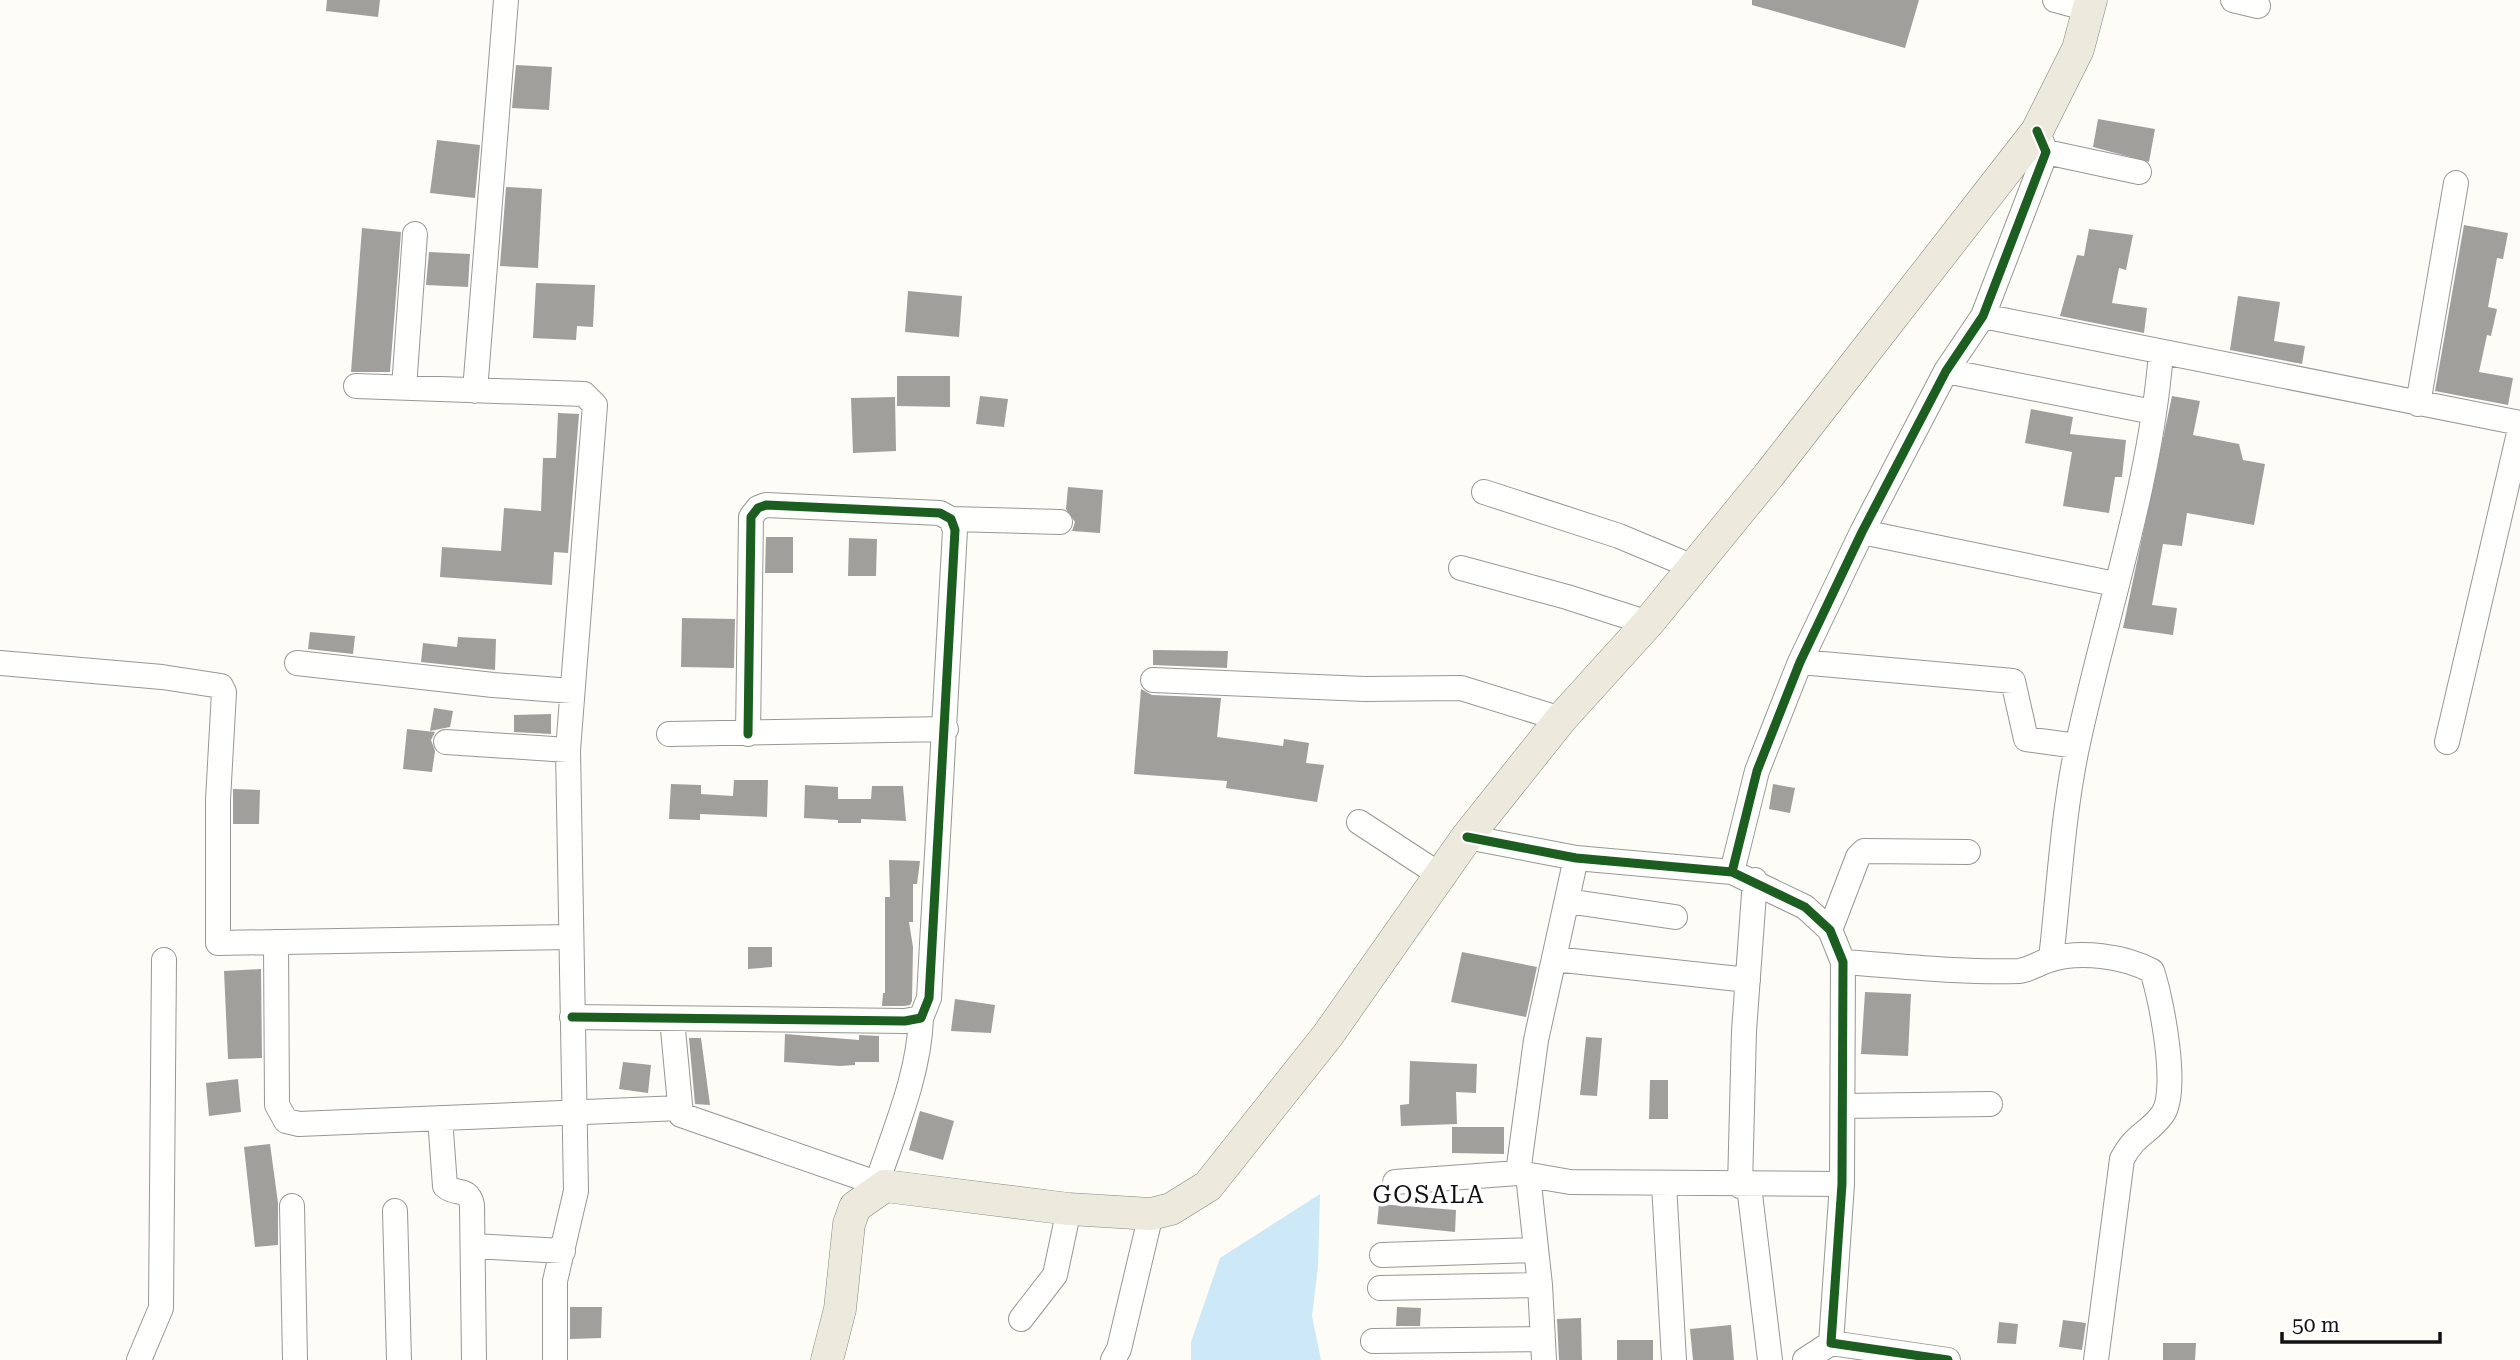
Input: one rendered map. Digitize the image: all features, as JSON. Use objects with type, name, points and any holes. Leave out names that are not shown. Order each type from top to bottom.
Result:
[{"type":"main road","points":[[827,1360],[840,1309],[852,1215],[861,1202],[881,1184],[1069,1209],[1151,1214],[1171,1209],[1209,1186],[1328,1035],[1467,837],[1561,719],[1647,623],[2042,142],[2078,49],[2090,4]]},
{"type":"street","points":[[475,391],[506,0]]},
{"type":"street","points":[[2055,0],[2090,4]]},
{"type":"street","points":[[2233,0],[2258,6]]},
{"type":"street","points":[[1770,1360],[1745,1186],[1748,980],[1744,876],[1757,771],[1800,662],[1862,532],[1946,371],[1983,316],[2042,142],[2139,172]]},
{"type":"street","points":[[2418,404],[2456,183]]},
{"type":"street","points":[[404,388],[415,234]]},
{"type":"street","points":[[1983,316],[2520,423]]},
{"type":"street","points":[[2051,959],[2077,746],[2137,502],[2158,397],[2161,352]]},
{"type":"street","points":[[1946,371],[2153,412]]},
{"type":"street","points":[[356,386],[584,394],[595,405],[568,750],[576,1191],[555,1281],[555,1360]]},
{"type":"street","points":[[2447,742],[2520,429]]},
{"type":"street","points":[[1484,492],[1619,536],[1693,567]]},
{"type":"street","points":[[748,733],[751,517],[758,508],[766,505],[940,513],[951,519],[1060,522]]},
{"type":"street","points":[[672,1019],[681,1115],[881,1184],[912,1077],[919,1048],[921,1018],[929,998],[946,729],[954,530],[951,519]]},
{"type":"street","points":[[1862,532],[2115,584]]},
{"type":"street","points":[[1461,568],[1567,597],[1647,623]]},
{"type":"street","points":[[1800,662],[2013,681],[2026,739],[2077,746]]},
{"type":"street","points":[[0,663],[210,682],[221,686],[223,702],[218,800],[218,943],[570,937]]},
{"type":"street","points":[[297,663],[572,691]]},
{"type":"street","points":[[1153,680],[1365,689],[1461,688],[1561,719]]},
{"type":"street","points":[[669,734],[946,729]]},
{"type":"street","points":[[446,742],[568,750]]},
{"type":"street","points":[[1359,822],[1440,875]]},
{"type":"street","points":[[1467,837],[1576,858],[1744,876],[1805,907],[1830,930],[1843,962],[1842,1184],[1831,1343]]},
{"type":"street","points":[[1830,930],[1858,857],[1864,851],[1968,852]]},
{"type":"street","points":[[1373,1341],[1543,1350],[1540,1285],[1523,1174],[1536,1040],[1576,858]]},
{"type":"street","points":[[1567,901],[1675,916]]},
{"type":"street","points":[[276,942],[277,1105],[280,1116],[286,1121],[299,1124],[680,1108]]},
{"type":"street","points":[[1843,962],[1957,970],[2022,971],[2051,959],[2098,957],[2134,961],[2152,971],[2161,996],[2167,1036],[2169,1097],[2164,1115],[2141,1132],[2122,1159],[2096,1360]]},
{"type":"street","points":[[1554,959],[1748,980]]},
{"type":"street","points":[[139,1360],[160,1308],[162,1291],[163,960]]},
{"type":"street","points":[[572,1017],[905,1021],[921,1018]]},
{"type":"street","points":[[1843,1106],[1990,1104]]},
{"type":"street","points":[[440,1118],[443,1179],[450,1190],[465,1191],[470,1196],[474,1360]]},
{"type":"street","points":[[1395,1182],[1523,1174],[1570,1182],[1745,1186],[1842,1184]]},
{"type":"street","points":[[1664,1184],[1674,1360]]},
{"type":"street","points":[[292,1206],[295,1360]]},
{"type":"street","points":[[1021,1319],[1055,1275],[1069,1209]]},
{"type":"street","points":[[396,1211],[399,1360]]},
{"type":"street","points":[[1113,1360],[1119,1349],[1151,1214]]},
{"type":"street","points":[[473,1246],[563,1251]]},
{"type":"street","points":[[1382,1255],[1536,1250]]},
{"type":"street","points":[[1380,1288],[1540,1285]]},
{"type":"street","points":[[1805,1360],[1831,1343],[1948,1360]]},
{"type":"water","points":[[1320,1194],[1318,1267],[1312,1316],[1321,1360],[1191,1360],[1191,1342],[1220,1258]]},
{"type":"building","points":[[327,0],[380,0],[378,17],[326,11]]},
{"type":"building","points":[[1752,0],[1919,0],[1905,48],[1752,5]]},
{"type":"building","points":[[516,65],[552,67],[549,110],[512,108]]},
{"type":"building","points":[[2098,119],[2155,129],[2149,162],[2093,147]]},
{"type":"building","points":[[437,140],[480,145],[475,198],[430,193]]},
{"type":"building","points":[[506,187],[542,189],[538,268],[500,266]]},
{"type":"building","points":[[2464,225],[2508,233],[2503,259],[2497,258],[2488,307],[2497,309],[2491,336],[2487,335],[2479,372],[2513,378],[2508,405],[2435,391]]},
{"type":"building","points":[[362,228],[401,232],[390,372],[351,372]]},
{"type":"building","points":[[2089,229],[2133,235],[2126,270],[2119,268],[2112,303],[2147,308],[2144,333],[2060,316],[2077,255],[2084,256]]},
{"type":"building","points":[[429,252],[470,254],[468,287],[426,285]]},
{"type":"building","points":[[536,283],[595,285],[593,327],[577,326],[576,340],[533,338]]},
{"type":"building","points":[[908,291],[962,296],[959,337],[905,332]]},
{"type":"building","points":[[2238,296],[2280,302],[2274,341],[2305,346],[2302,364],[2230,350]]},
{"type":"building","points":[[897,376],[950,376],[950,407],[897,406]]},
{"type":"building","points":[[980,396],[1008,399],[1004,427],[976,424]]},
{"type":"building","points":[[2172,396],[2200,401],[2193,435],[2239,444],[2243,460],[2265,464],[2254,525],[2187,513],[2182,546],[2163,544],[2152,605],[2177,608],[2173,635],[2123,628]]},
{"type":"building","points":[[895,397],[896,451],[853,453],[851,398]]},
{"type":"building","points":[[2031,409],[2073,417],[2070,434],[2126,440],[2122,477],[2115,477],[2109,513],[2063,506],[2072,452],[2025,443]]},
{"type":"building","points":[[558,413],[579,414],[568,553],[554,552],[552,585],[440,577],[442,547],[501,551],[504,508],[541,511],[543,458],[556,458]]},
{"type":"building","points":[[1068,487],[1103,490],[1100,533],[1072,531],[1075,522],[1066,509]]},
{"type":"building","points":[[766,537],[793,537],[793,573],[765,573]]},
{"type":"building","points":[[849,538],[877,539],[876,576],[848,576]]},
{"type":"building","points":[[682,618],[735,619],[734,668],[681,667]]},
{"type":"building","points":[[310,632],[355,636],[353,654],[308,649]]},
{"type":"building","points":[[458,637],[496,639],[495,670],[421,662],[423,643],[457,647]]},
{"type":"building","points":[[1153,650],[1228,651],[1227,668],[1153,665]]},
{"type":"building","points":[[1141,689],[1152,695],[1221,698],[1217,737],[1283,746],[1284,739],[1309,743],[1306,763],[1324,765],[1317,802],[1226,788],[1227,781],[1134,774]]},
{"type":"building","points":[[434,708],[453,711],[450,727],[430,731]]},
{"type":"building","points":[[551,714],[551,734],[514,732],[514,715]]},
{"type":"building","points":[[407,729],[435,732],[431,740],[435,751],[432,772],[403,769]]},
{"type":"building","points":[[734,780],[768,780],[767,817],[700,814],[700,820],[669,819],[671,784],[701,785],[701,794],[733,796]]},
{"type":"building","points":[[1773,784],[1795,788],[1790,813],[1769,809]]},
{"type":"building","points":[[805,785],[838,787],[838,799],[871,799],[872,786],[903,786],[906,821],[861,819],[861,823],[838,823],[838,820],[804,818]]},
{"type":"building","points":[[233,789],[260,790],[259,824],[233,824]]},
{"type":"building","points":[[889,860],[920,861],[917,884],[913,884],[913,922],[909,922],[913,947],[912,1001],[910,1005],[904,1006],[882,1006],[885,993],[885,897],[890,897]]},
{"type":"building","points":[[748,947],[772,947],[772,967],[748,969]]},
{"type":"building","points":[[1462,952],[1537,967],[1526,1017],[1451,1002]]},
{"type":"building","points":[[261,969],[262,1058],[228,1059],[224,971]]},
{"type":"building","points":[[1865,992],[1911,994],[1908,1056],[1861,1054]]},
{"type":"building","points":[[955,999],[995,1005],[991,1033],[951,1031]]},
{"type":"building","points":[[785,1034],[859,1040],[859,1035],[879,1036],[879,1062],[855,1062],[855,1065],[840,1066],[784,1062]]},
{"type":"building","points":[[1586,1037],[1602,1038],[1597,1096],[1580,1095]]},
{"type":"building","points":[[689,1038],[701,1038],[710,1105],[695,1104]]},
{"type":"building","points":[[1410,1061],[1477,1064],[1476,1093],[1456,1092],[1457,1124],[1401,1126],[1400,1105],[1409,1104]]},
{"type":"building","points":[[623,1062],[651,1065],[648,1093],[619,1089]]},
{"type":"building","points":[[238,1079],[241,1112],[209,1116],[206,1083]]},
{"type":"building","points":[[1650,1080],[1668,1080],[1668,1119],[1649,1119]]},
{"type":"building","points":[[920,1111],[954,1121],[943,1160],[909,1150]]},
{"type":"building","points":[[1452,1127],[1504,1127],[1504,1154],[1452,1153]]},
{"type":"building","points":[[270,1144],[278,1203],[278,1245],[255,1247],[244,1147]]},
{"type":"building","points":[[1379,1204],[1456,1210],[1455,1232],[1377,1224]]},
{"type":"building","points":[[570,1307],[602,1307],[601,1338],[570,1339]]},
{"type":"building","points":[[1397,1307],[1421,1308],[1420,1326],[1396,1326]]},
{"type":"building","points":[[1581,1318],[1582,1360],[1559,1360],[1557,1319]]},
{"type":"building","points":[[2063,1320],[2086,1323],[2082,1350],[2059,1347]]},
{"type":"building","points":[[1999,1322],[2018,1324],[2016,1344],[1997,1343]]},
{"type":"building","points":[[1731,1325],[1734,1360],[1693,1360],[1690,1329]]},
{"type":"building","points":[[1617,1340],[1653,1340],[1653,1360],[1617,1360]]},
{"type":"building","points":[[2163,1343],[2196,1343],[2195,1360],[2163,1360]]},
{"type":"cycle path","points":[[1732,872],[1757,771],[1800,662],[1862,532],[1946,371],[1983,316],[2046,152],[2037,131]]},
{"type":"cycle path","points":[[572,1017],[905,1021],[921,1018],[929,998],[955,530],[951,519],[940,513],[766,505],[758,508],[751,517],[748,734]]},
{"type":"cycle path","points":[[1467,837],[1576,858],[1732,872],[1805,907],[1830,930],[1843,962],[1842,1184],[1831,1343],[1948,1360]]},
{"type":"district","name":"GOSALA","points":[[1429,1195]]}]
